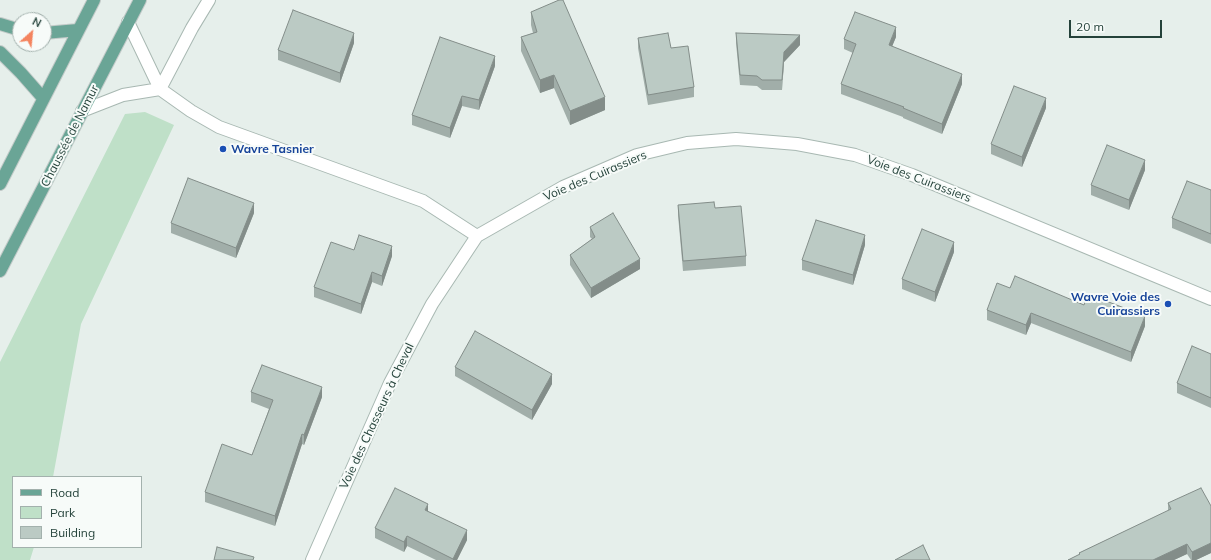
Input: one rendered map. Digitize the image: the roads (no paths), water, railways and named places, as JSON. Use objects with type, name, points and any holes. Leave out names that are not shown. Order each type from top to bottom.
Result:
[{"type":"main road","points":[[0,184],[94,0]]},
{"type":"main road","name":"Chaussée de Namur","points":[[0,271],[140,0]]},
{"type":"main road","points":[[0,24],[12,28]]},
{"type":"main road","points":[[52,33],[78,30]]},
{"type":"main road","points":[[0,52],[43,98]]},
{"type":"street","points":[[160,89],[192,28],[209,0]]},
{"type":"street","points":[[128,22],[160,89],[191,111],[220,127],[423,201],[477,236]]},
{"type":"street","points":[[82,111],[123,95],[160,89]]},
{"type":"street","name":"Voie des Cuirassiers","points":[[477,236],[563,187],[637,155],[687,144],[736,139],[797,144],[855,155],[912,175],[1211,299]]},
{"type":"street","name":"Voie des Chasseurs à Cheval","points":[[312,560],[390,383],[432,304],[477,236]]},
{"type":"place","name":"Wavre Tasnier","points":[[223,149]]},
{"type":"place","name":"Wavre Voie des Cuirassiers","points":[[1168,304]]}]
